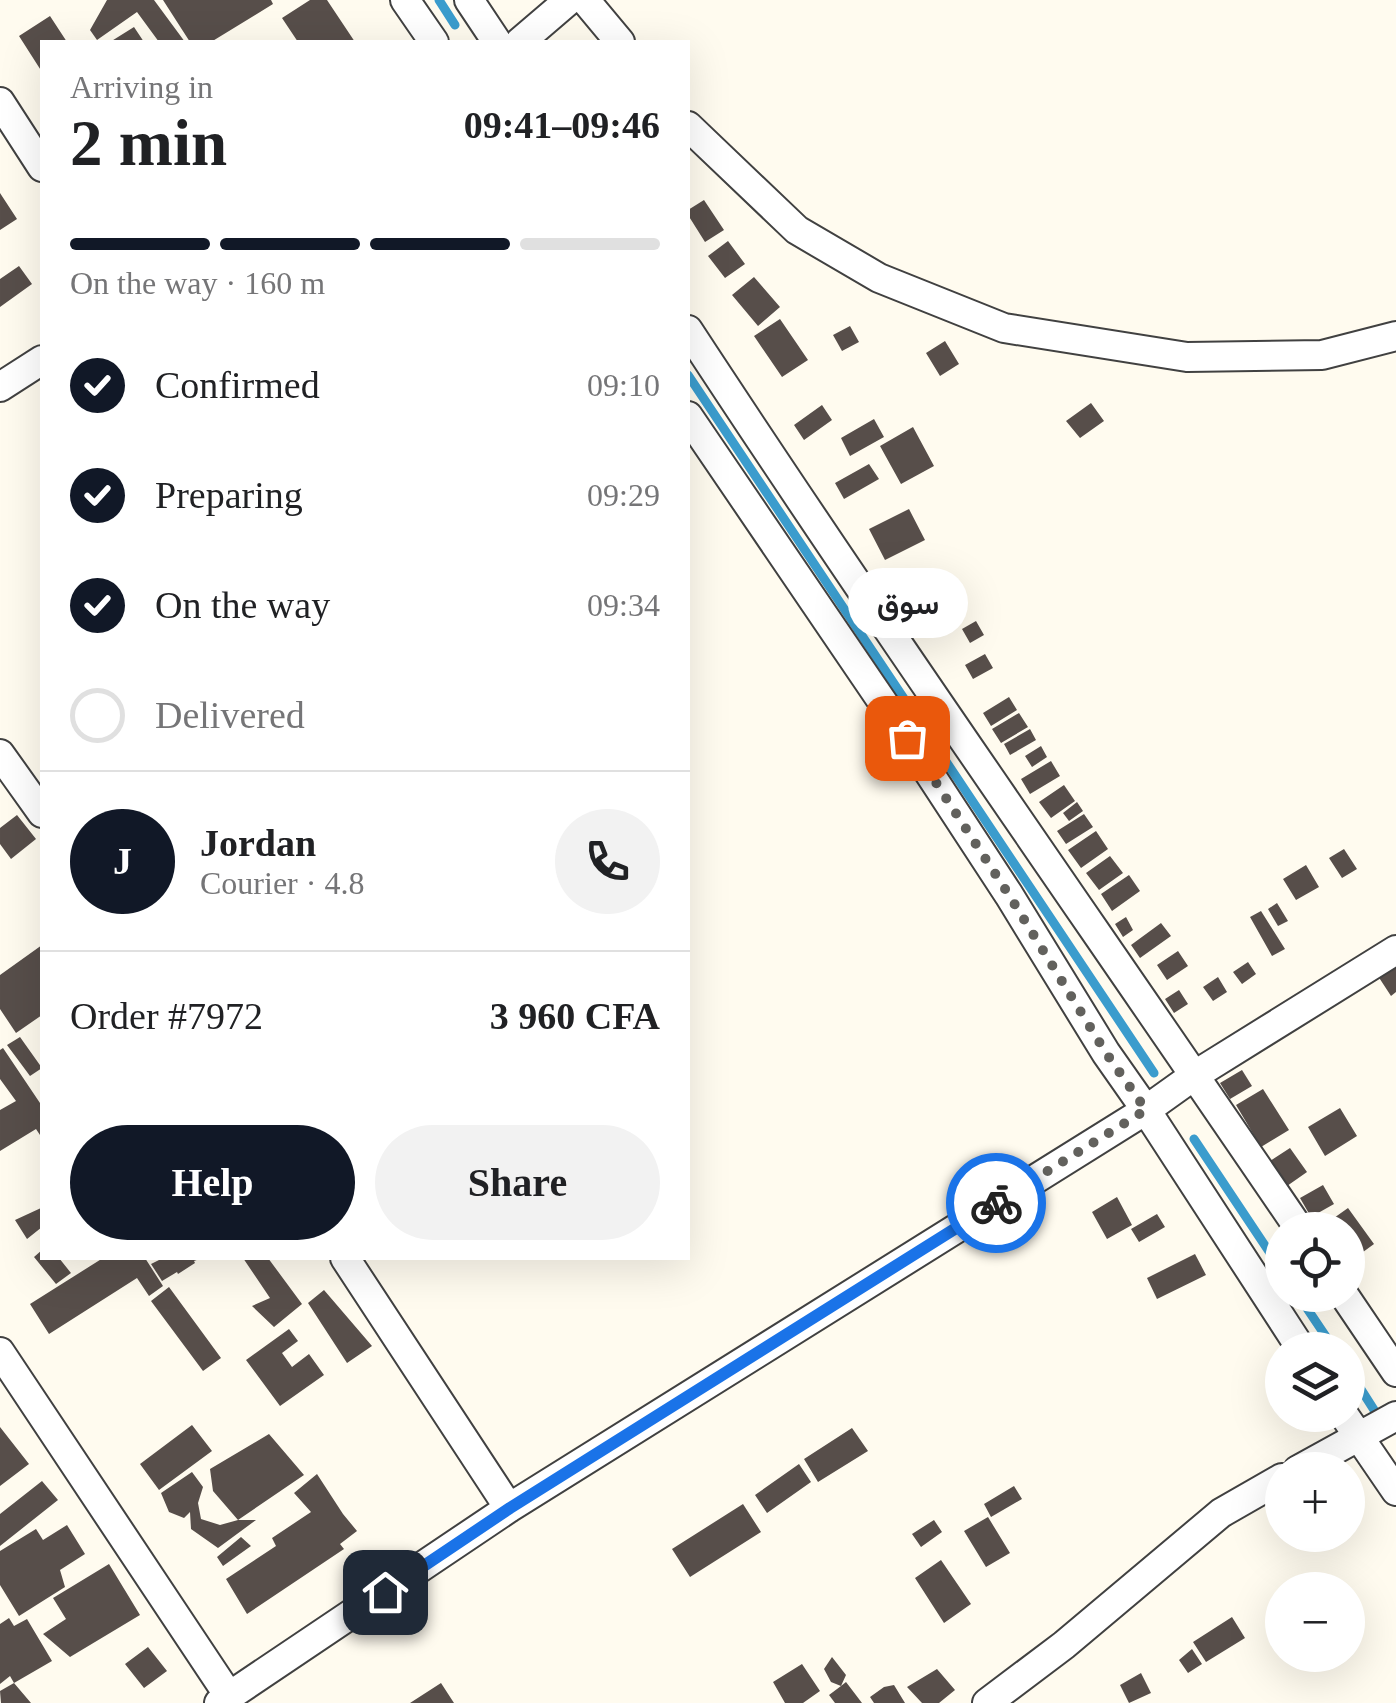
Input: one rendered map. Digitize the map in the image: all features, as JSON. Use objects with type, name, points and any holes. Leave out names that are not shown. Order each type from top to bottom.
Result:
[{"type":"street","points":[[405,0],[433,40]]},
{"type":"street","points":[[469,0],[496,40]]},
{"type":"street","points":[[522,40],[569,0]]},
{"type":"street","points":[[585,0],[618,40]]},
{"type":"street","points":[[0,102],[40,164]]},
{"type":"street","points":[[690,128],[797,230],[880,278],[1004,328],[1187,357],[1322,355],[1396,336]]},
{"type":"street","points":[[690,333],[1031,841],[1288,1212]]},
{"type":"street","points":[[0,387],[40,361]]},
{"type":"street","points":[[690,419],[886,707],[1106,1053],[1290,1332]]},
{"type":"street","points":[[0,754],[40,811]]},
{"type":"street","points":[[0,1352],[224,1700],[510,1508],[1396,950]]},
{"type":"street","points":[[346,1260],[510,1508]]},
{"type":"street","points":[[1355,1312],[1396,1372]]},
{"type":"street","points":[[1365,1422],[1396,1416]]},
{"type":"street","points":[[1319,1452],[1343,1432]]},
{"type":"street","points":[[1356,1432],[1396,1490]]},
{"type":"street","points":[[987,1703],[1064,1645],[1220,1514],[1265,1488]]},
{"type":"building","points":[[107,0],[154,0],[184,40],[158,40],[137,12],[97,40],[90,30]]},
{"type":"building","points":[[163,0],[271,0],[273,4],[214,40],[189,40]]},
{"type":"building","points":[[310,0],[327,0],[354,40],[297,40],[282,18]]},
{"type":"building","points":[[50,16],[66,40],[40,40],[40,69],[19,36]]},
{"type":"building","points":[[134,27],[143,40],[113,40]]},
{"type":"building","points":[[0,193],[17,219],[0,230]]},
{"type":"building","points":[[704,200],[724,230],[705,242],[690,218],[690,209]]},
{"type":"building","points":[[728,241],[745,264],[725,278],[708,256]]},
{"type":"building","points":[[19,266],[32,284],[0,307],[0,279]]},
{"type":"building","points":[[754,277],[780,307],[758,326],[732,295]]},
{"type":"building","points":[[780,319],[808,360],[782,377],[754,336]]},
{"type":"building","points":[[850,326],[859,342],[842,351],[833,335]]},
{"type":"building","points":[[945,341],[959,364],[940,376],[926,353]]},
{"type":"building","points":[[1091,403],[1104,421],[1080,438],[1066,421]]},
{"type":"building","points":[[822,405],[832,420],[804,440],[794,425]]},
{"type":"building","points":[[874,419],[884,437],[850,456],[841,438]]},
{"type":"building","points":[[913,427],[934,466],[901,484],[880,446]]},
{"type":"building","points":[[869,464],[879,479],[844,499],[835,483]]},
{"type":"building","points":[[909,509],[925,540],[885,560],[869,529]]},
{"type":"building","points":[[922,585],[927,594],[909,604],[904,596]]},
{"type":"building","points":[[934,608],[942,628],[922,635],[914,616]]},
{"type":"building","points":[[976,621],[984,635],[970,643],[962,629]]},
{"type":"building","points":[[985,654],[993,668],[973,679],[965,665]]},
{"type":"building","points":[[1009,697],[1017,710],[991,726],[983,713]]},
{"type":"building","points":[[1019,713],[1028,727],[1001,743],[992,729]]},
{"type":"building","points":[[1030,729],[1036,740],[1010,755],[1004,744]]},
{"type":"building","points":[[1041,746],[1047,757],[1032,767],[1025,756]]},
{"type":"building","points":[[1051,761],[1060,776],[1030,794],[1021,779]]},
{"type":"building","points":[[1064,785],[1075,801],[1051,818],[1039,802]]},
{"type":"building","points":[[1077,802],[1083,811],[1069,821],[1063,813]]},
{"type":"building","points":[[1084,814],[1093,827],[1066,844],[1057,831]]},
{"type":"building","points":[[17,815],[36,839],[11,859],[0,844],[0,828]]},
{"type":"building","points":[[1096,831],[1108,849],[1081,868],[1068,850]]},
{"type":"building","points":[[1344,849],[1357,869],[1342,878],[1329,858]]},
{"type":"building","points":[[1110,856],[1123,873],[1099,890],[1086,873]]},
{"type":"building","points":[[1306,865],[1319,887],[1296,900],[1283,879]]},
{"type":"building","points":[[1129,875],[1140,891],[1112,911],[1101,894]]},
{"type":"building","points":[[1277,903],[1288,921],[1278,926],[1268,909]]},
{"type":"building","points":[[1261,911],[1285,949],[1272,956],[1250,917]]},
{"type":"building","points":[[1126,917],[1133,930],[1123,937],[1115,924]]},
{"type":"building","points":[[1161,923],[1171,936],[1140,958],[1131,945]]},
{"type":"building","points":[[40,946],[40,1016],[16,1033],[0,1009],[0,975]]},
{"type":"building","points":[[1178,951],[1188,966],[1167,980],[1157,965]]},
{"type":"building","points":[[1396,959],[1396,992],[1391,996],[1376,973]]},
{"type":"building","points":[[1248,962],[1256,974],[1242,984],[1233,972]]},
{"type":"building","points":[[1218,977],[1227,992],[1213,1001],[1203,987]]},
{"type":"building","points":[[1179,990],[1188,1004],[1174,1013],[1165,999]]},
{"type":"building","points":[[20,1037],[40,1069],[30,1076],[7,1045]]},
{"type":"building","points":[[3,1048],[40,1103],[40,1135],[36,1129],[0,1151],[0,1110],[16,1101],[0,1079]]},
{"type":"building","points":[[1242,1070],[1252,1086],[1230,1099],[1220,1083]]},
{"type":"building","points":[[1263,1089],[1289,1130],[1261,1147],[1236,1105]]},
{"type":"building","points":[[1340,1108],[1357,1136],[1325,1156],[1308,1127]]},
{"type":"building","points":[[1290,1148],[1307,1172],[1287,1186],[1270,1161]]},
{"type":"building","points":[[1323,1185],[1334,1204],[1320,1212],[1308,1212],[1300,1198]]},
{"type":"building","points":[[1117,1197],[1132,1225],[1107,1239],[1092,1212]]},
{"type":"building","points":[[40,1208],[40,1229],[27,1239],[15,1220]]},
{"type":"building","points":[[1157,1214],[1165,1227],[1139,1242],[1131,1229]]},
{"type":"building","points":[[1365,1232],[1374,1244],[1365,1251]]},
{"type":"building","points":[[40,1252],[40,1260],[61,1260],[71,1273],[56,1284],[34,1257]]},
{"type":"building","points":[[1195,1254],[1206,1275],[1157,1299],[1147,1278]]},
{"type":"building","points":[[100,1260],[146,1260],[163,1286],[149,1296],[137,1278],[49,1334],[30,1304]]},
{"type":"building","points":[[159,1260],[197,1260],[162,1281],[151,1264]]},
{"type":"building","points":[[244,1260],[269,1260],[302,1304],[274,1327],[252,1306],[270,1298]]},
{"type":"building","points":[[169,1287],[221,1358],[203,1371],[151,1301]]},
{"type":"building","points":[[324,1290],[372,1346],[347,1363],[308,1303]]},
{"type":"building","points":[[289,1329],[298,1341],[282,1353],[292,1367],[309,1354],[324,1375],[280,1406],[246,1360]]},
{"type":"building","points":[[192,1425],[212,1451],[159,1490],[140,1464]]},
{"type":"building","points":[[0,1427],[29,1464],[0,1486]]},
{"type":"building","points":[[852,1428],[868,1451],[818,1482],[804,1459]]},
{"type":"building","points":[[269,1434],[304,1475],[238,1520],[213,1491],[210,1469]]},
{"type":"building","points":[[799,1464],[811,1482],[767,1513],[755,1495]]},
{"type":"building","points":[[192,1472],[203,1487],[198,1503],[201,1519],[220,1525],[256,1520],[218,1548],[191,1529],[190,1512],[184,1518],[169,1512],[161,1493]]},
{"type":"building","points":[[317,1474],[357,1531],[340,1544],[344,1549],[247,1614],[226,1579],[276,1546],[272,1538],[311,1512],[294,1493]]},
{"type":"building","points":[[42,1481],[58,1500],[0,1546],[0,1514]]},
{"type":"building","points":[[1014,1486],[1022,1499],[991,1517],[984,1504]]},
{"type":"building","points":[[743,1504],[761,1532],[690,1577],[672,1549]]},
{"type":"building","points":[[988,1517],[1010,1553],[986,1567],[964,1531]]},
{"type":"building","points":[[934,1520],[942,1532],[921,1547],[912,1534]]},
{"type":"building","points":[[67,1525],[85,1554],[60,1570],[65,1587],[19,1616],[0,1585],[0,1551],[36,1529],[43,1540]]},
{"type":"building","points":[[241,1537],[251,1546],[223,1566],[217,1557]]},
{"type":"building","points":[[941,1560],[971,1604],[944,1623],[915,1578]]},
{"type":"building","points":[[109,1564],[140,1615],[70,1657],[43,1634],[66,1619],[53,1598]]},
{"type":"building","points":[[1232,1617],[1245,1638],[1206,1662],[1193,1642]]},
{"type":"building","points":[[9,1618],[14,1626],[27,1619],[52,1661],[14,1683],[10,1676],[0,1684],[0,1624]]},
{"type":"building","points":[[148,1647],[167,1671],[144,1688],[125,1664]]},
{"type":"building","points":[[1192,1649],[1202,1664],[1188,1673],[1179,1660]]},
{"type":"building","points":[[832,1657],[846,1675],[841,1686],[831,1682],[824,1669]]},
{"type":"building","points":[[802,1664],[820,1691],[803,1703],[785,1703],[773,1682]]},
{"type":"building","points":[[937,1669],[955,1690],[939,1703],[922,1703],[907,1687]]},
{"type":"building","points":[[1141,1673],[1151,1693],[1129,1703],[1120,1685]]},
{"type":"building","points":[[846,1682],[862,1703],[835,1703],[829,1695]]},
{"type":"building","points":[[14,1683],[31,1703],[1,1703],[0,1691]]},
{"type":"building","points":[[441,1683],[454,1703],[410,1703]]},
{"type":"building","points":[[894,1685],[905,1703],[874,1703],[870,1697]]},
{"type":"waterway","points":[[439,0],[455,25]]},
{"type":"waterway","points":[[690,378],[1154,1073]]},
{"type":"waterway","points":[[1194,1139],[1265,1246]]},
{"type":"waterway","points":[[1309,1312],[1323,1332]]},
{"type":"waterway","points":[[1365,1396],[1376,1413]]},
{"type":"way so far","points":[[907,738],[1146,1110],[996,1203]]},
{"type":"place","name":"سوق","points":[[907,738]]},
{"type":"route","points":[[385,1592],[510,1508],[996,1203]]}]
